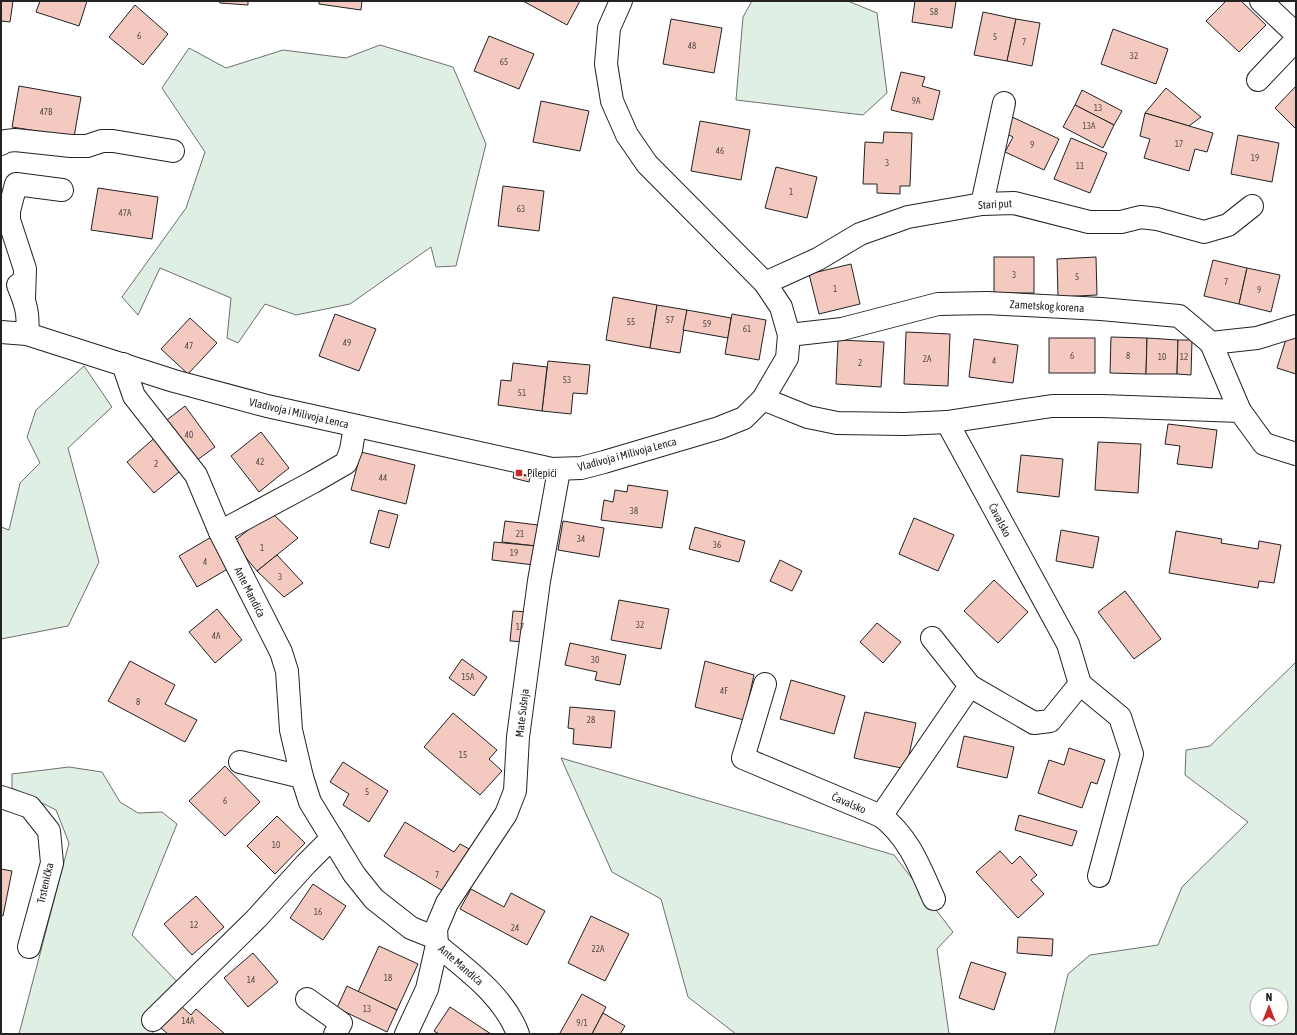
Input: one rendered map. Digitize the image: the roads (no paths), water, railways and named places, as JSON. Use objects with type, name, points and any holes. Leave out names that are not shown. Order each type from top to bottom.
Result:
[{"type":"street","name":"Vladivoja i Milivoja Lenca","points":[[1,332],[27,334],[174,381],[267,406],[559,470],[581,468],[604,462],[719,428],[744,418],[763,400],[787,358],[789,335],[781,307],[766,283],[647,164],[627,135],[612,101],[606,64],[609,28],[621,1]]},
{"type":"street","points":[[1261,1],[1296,34]]},
{"type":"street","points":[[1258,80],[1296,40]]},
{"type":"street","points":[[982,204],[1004,103]]},
{"type":"street","points":[[1,144],[6,141],[15,140],[71,146],[87,146],[102,141],[113,141],[173,151]]},
{"type":"street","points":[[24,298],[25,269],[9,220],[9,211],[16,184],[62,190]]},
{"type":"street","name":"Stari put","points":[[766,283],[818,259],[860,234],[908,217],[982,204],[1014,202],[1088,222],[1121,222],[1141,217],[1157,219],[1204,232],[1228,225],[1252,206]]},
{"type":"street","points":[[1,236],[24,298],[28,316],[27,334]]},
{"type":"street","name":"Zametskog korena","points":[[789,335],[842,329],[938,304],[987,303],[1101,309],[1179,316],[1211,343]]},
{"type":"street","points":[[1296,326],[1257,338],[1211,343],[1240,411],[1264,444],[1296,454]]},
{"type":"street","name":"Ante Mandića","points":[[123,364],[134,396],[196,475],[220,532],[281,652],[287,671],[291,730],[302,777],[310,802],[354,874],[374,899],[411,928],[437,942],[486,986],[514,1025],[518,1034]]},
{"type":"street","points":[[763,400],[808,417],[837,424],[904,424],[948,422],[1052,406],[1102,406],[1240,411]]},
{"type":"street","name":"Čavalsko","points":[[948,422],[1068,644],[1080,684]]},
{"type":"street","points":[[220,532],[346,463],[351,450],[355,426]]},
{"type":"street","name":"Mate Sušnja","points":[[406,1034],[427,989],[437,942],[436,929],[447,903],[506,814],[515,791],[518,737],[539,581],[559,470]]},
{"type":"street","points":[[932,638],[970,686],[1034,723],[1050,721],[1080,684],[1120,717],[1132,754],[1099,876]]},
{"type":"street","name":"Čavalsko","points":[[765,684],[743,758],[881,816]]},
{"type":"street","points":[[934,899],[912,850],[894,826],[881,816],[970,686]]},
{"type":"street","points":[[240,762],[302,777]]},
{"type":"street","name":"Trstenička","points":[[2,797],[30,807],[49,831],[52,863],[29,947]]},
{"type":"street","points":[[153,1020],[256,919],[332,838]]},
{"type":"street","points":[[307,999],[341,1023],[335,1034]]},
{"type":"place","name":"Pilepići","points":[[519,473]]}]
